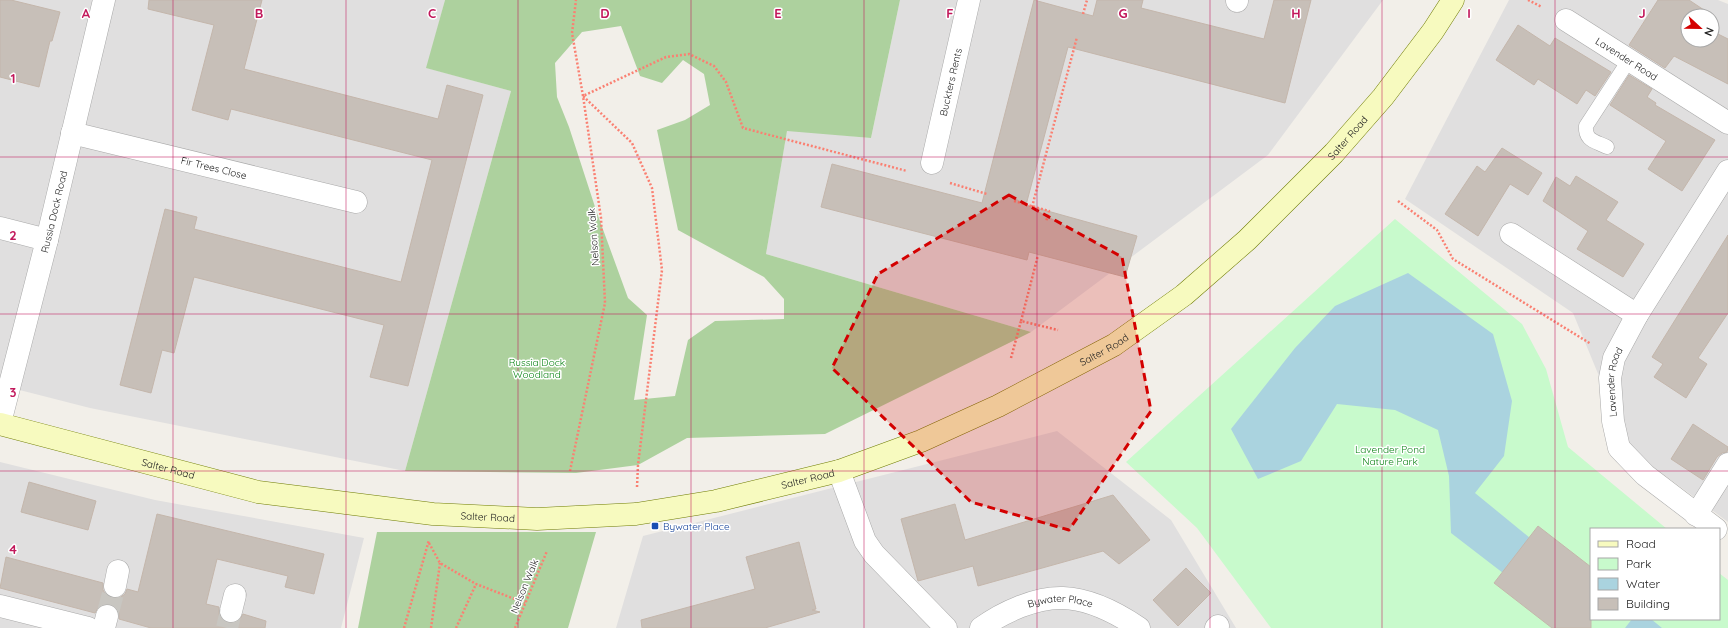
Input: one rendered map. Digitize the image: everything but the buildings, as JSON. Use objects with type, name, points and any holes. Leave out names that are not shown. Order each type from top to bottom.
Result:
[{"type":"main road","name":"Salter Road","points":[[0,423],[258,492],[433,514],[537,519],[636,514],[716,501],[839,471],[921,441],[998,406],[1114,345],[1184,295],[1247,240],[1334,153],[1383,97],[1433,31],[1453,0]]},
{"type":"street","name":"Russia Dock Road","points":[[0,423],[47,240],[104,0]]},
{"type":"street","name":"Buckters Rents","points":[[922,168],[969,0]]},
{"type":"street","name":"Lavender Road","points":[[1566,20],[1728,123]]},
{"type":"street","name":"Fir Trees Close","points":[[72,133],[356,202]]},
{"type":"street","name":"Lavender Road","points":[[1715,528],[1645,475],[1619,448],[1613,421],[1610,378],[1614,358],[1637,315],[1728,171]]},
{"type":"street","points":[[0,228],[47,240]]},
{"type":"street","points":[[1511,234],[1637,315]]},
{"type":"street","points":[[1696,515],[1728,464]]},
{"type":"street","points":[[839,471],[865,541],[874,554],[946,628]]},
{"type":"street","name":"Bywater Place","points":[[981,628],[992,620],[1029,603],[1063,598],[1089,602],[1120,616],[1139,628]]},
{"type":"street","points":[[0,606],[88,628]]},
{"type":"lane","points":[[1607,147],[1588,138],[1585,133],[1586,126],[1629,60]]},
{"type":"path","name":"Nelson Walk","points":[[570,471],[605,303],[600,218],[583,96],[572,33],[576,0]]},
{"type":"path","points":[[1083,14],[1087,0]]},
{"type":"path","points":[[1032,207],[1077,37]]},
{"type":"path","points":[[636,514],[638,465],[662,270],[652,188],[632,143],[583,96],[666,56],[689,54],[714,66],[726,82],[743,128],[922,168]]},
{"type":"path","points":[[943,181],[987,194]]},
{"type":"path","points":[[1014,201],[1049,211],[1046,222]]},
{"type":"path","points":[[1398,201],[1437,230],[1453,259],[1614,358]]},
{"type":"path","points":[[1011,358],[1038,255]]},
{"type":"path","points":[[1021,321],[1058,330]]},
{"type":"path","points":[[404,628],[429,542],[433,514]]},
{"type":"path","points":[[429,542],[440,563],[476,584],[525,603]]},
{"type":"path","name":"Nelson Walk","points":[[515,628],[547,551]]},
{"type":"path","points":[[431,628],[440,563]]},
{"type":"path","points":[[456,628],[476,584]]},
{"type":"highlighted area","points":[[1009,195],[1122,257],[1151,411],[1069,530],[971,502],[832,368],[878,274]]},
{"type":"shaded area","points":[[0,0],[445,0],[427,68],[511,91],[405,471],[90,408],[0,385]]},
{"type":"shaded area","points":[[900,0],[1383,0],[1268,155],[1031,332],[766,254],[787,130],[871,138]]},
{"type":"shaded area","points":[[1509,0],[1718,0],[1728,4],[1728,522],[1629,449],[1573,313],[1405,199]]},
{"type":"shaded area","points":[[1057,431],[1171,520],[1236,628],[616,628],[643,536]]},
{"type":"shaded area","points":[[0,462],[155,500],[364,538],[341,628],[0,628]]},
{"type":"green space","name":"Russia Dock Woodland","points":[[445,0],[900,0],[871,138],[787,131],[766,254],[1031,332],[825,434],[687,438],[638,465],[576,473],[405,471],[511,91],[426,68]],"holes":[[[621,26],[640,76],[662,83],[683,60],[704,74],[710,105],[685,120],[657,130],[678,230],[764,277],[784,299],[784,319],[715,321],[688,340],[675,396],[634,400],[647,315],[628,298],[597,213],[569,127],[557,97],[555,63],[582,32]]]},
{"type":"green space","name":"Lavender Pond Nature Park","points":[[1395,219],[1522,324],[1546,369],[1568,447],[1666,528],[1590,528],[1590,620],[1720,620],[1720,574],[1728,580],[1728,628],[1271,628],[1197,528],[1126,462]]},
{"type":"green space","points":[[377,532],[596,532],[568,628],[358,628]]},
{"type":"water","points":[[1408,273],[1493,334],[1512,401],[1504,456],[1475,493],[1530,538],[1503,573],[1451,533],[1449,476],[1438,430],[1395,410],[1337,404],[1301,461],[1258,479],[1231,429],[1295,348],[1335,306]]},
{"type":"water","points":[[1631,620],[1652,620],[1662,628],[1625,628]]},
{"type":"tunnel","points":[[107,616],[115,586]]},
{"type":"tunnel","points":[[227,628],[231,611]]},
{"type":"place","name":"Bywater Place","points":[[655,526]]}]
